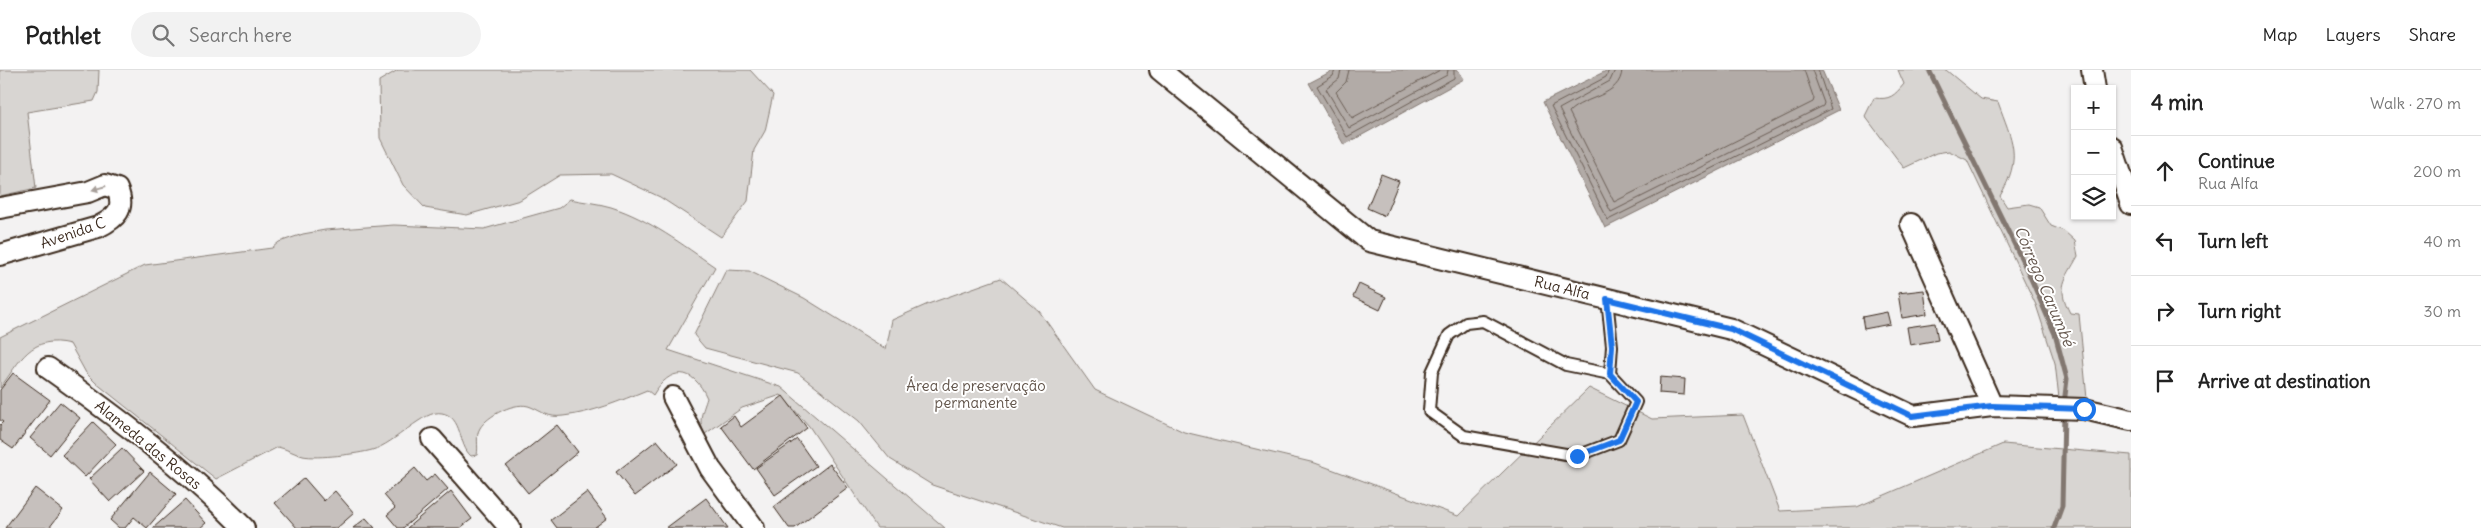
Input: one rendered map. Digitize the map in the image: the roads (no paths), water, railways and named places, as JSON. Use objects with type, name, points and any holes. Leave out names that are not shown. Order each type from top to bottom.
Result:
[{"type":"street","name":"Rua Alfa","points":[[1160,70],[1368,241],[1731,329],[1912,416],[1992,406],[2084,409],[2129,414]]},
{"type":"street","points":[[2092,70],[2094,85]]},
{"type":"street","points":[[2116,159],[2131,204]]},
{"type":"street","name":"Avenida C","points":[[0,208],[88,192],[105,185],[117,189],[122,200],[119,211],[111,221],[98,227],[0,255]]},
{"type":"street","points":[[1911,224],[1992,406]]},
{"type":"street","name":"Alameda das Rosas","points":[[48,368],[110,412],[180,469],[244,528]]},
{"type":"street","points":[[673,397],[710,468],[754,528]]},
{"type":"street","points":[[432,439],[510,528]]},
{"type":"lane","points":[[1607,299],[1612,346],[1610,374],[1636,402],[1619,440],[1577,456],[1464,436],[1429,411],[1432,372],[1449,335],[1466,323],[1483,321],[1566,365],[1610,374]]},
{"type":"water","points":[[1334,70],[1458,70],[1464,79],[1344,145],[1309,83]]},
{"type":"water","points":[[1608,70],[1822,70],[1839,110],[1605,228],[1543,102]]},
{"type":"waterway","name":"Córrego Carumbé","points":[[1929,70],[2029,274],[2055,334],[2067,379],[2064,404]]},
{"type":"waterway","name":"Córrego Carumbé","points":[[2054,528],[2062,506],[2064,413]]},
{"type":"park label","name":"Área de preservação permanente","points":[[976,394]]}]
